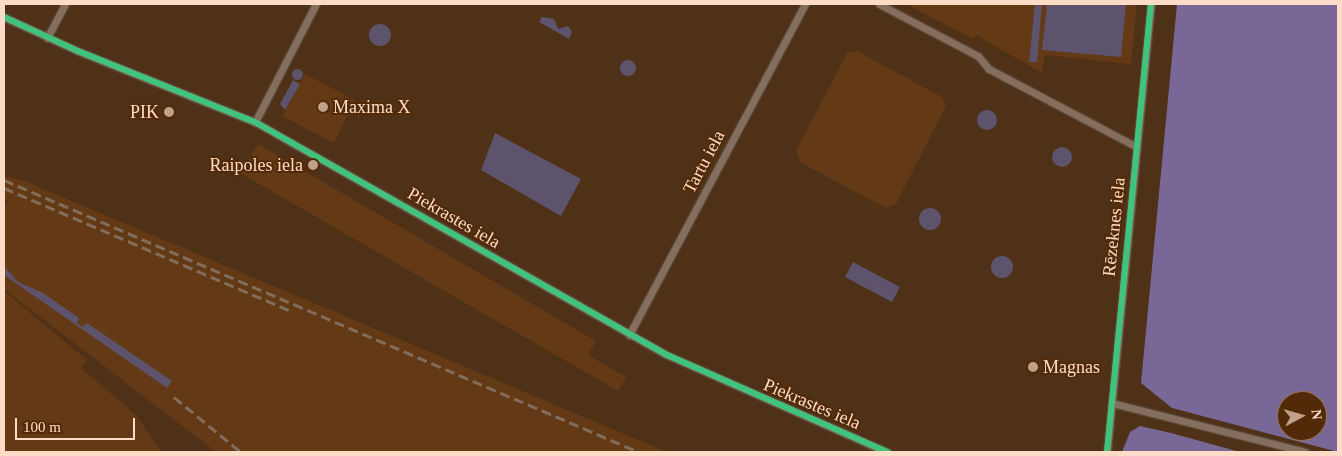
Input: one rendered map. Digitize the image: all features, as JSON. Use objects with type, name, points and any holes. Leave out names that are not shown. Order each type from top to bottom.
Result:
[{"type":"street","points":[[47,38],[65,4]]},
{"type":"street","points":[[255,122],[316,4]]},
{"type":"street","name":"Tartu iela","points":[[629,335],[804,4]]},
{"type":"street","points":[[879,4],[978,56],[989,69],[1137,147]]},
{"type":"street","name":"Rēzeknes iela","points":[[1108,452],[1151,4]]},
{"type":"street","name":"Piekrastes iela","points":[[4,17],[47,38],[255,122],[629,335],[704,374],[887,452]]},
{"type":"street","points":[[1112,403],[1305,452]]},
{"type":"shaded area","points":[[906,4],[1137,4],[1131,64],[1045,55],[1042,73],[976,35],[973,39]]},
{"type":"shaded area","points":[[1035,4],[1042,4],[1037,62],[1029,62]]},
{"type":"shaded area","points":[[1047,4],[1126,4],[1121,57],[1042,50]]},
{"type":"shaded area","points":[[1177,4],[1338,4],[1338,452],[1296,441],[1327,441],[1327,391],[1277,391],[1277,436],[1172,408],[1141,383]]},
{"type":"shaded area","points":[[542,17],[554,19],[558,29],[568,26],[572,32],[569,39],[539,22]]},
{"type":"shaded area","points":[[380,24],[388,27],[391,35],[388,43],[380,46],[372,43],[369,35],[372,27]]},
{"type":"shaded area","points":[[857,51],[942,97],[946,106],[896,204],[886,208],[801,163],[796,151],[847,53]]},
{"type":"shaded area","points":[[625,60],[631,60],[636,65],[634,74],[625,76],[620,71],[620,65]]},
{"type":"shaded area","points":[[297,68],[303,74],[297,80],[291,74]]},
{"type":"shaded area","points":[[305,74],[355,100],[334,143],[282,116]]},
{"type":"shaded area","points":[[293,80],[300,84],[285,110],[280,104]]},
{"type":"shaded area","points":[[983,110],[991,110],[997,116],[997,124],[991,130],[983,130],[977,124],[977,116]]},
{"type":"shaded area","points":[[495,133],[581,179],[561,216],[481,170]]},
{"type":"shaded area","points":[[258,144],[596,341],[588,355],[626,377],[618,391],[240,173]]},
{"type":"shaded area","points":[[1062,147],[1069,150],[1072,157],[1069,164],[1062,167],[1055,164],[1052,157],[1055,150]]},
{"type":"shaded area","points":[[4,176],[22,180],[667,452],[216,452],[4,289],[4,208],[8,201],[4,199]]},
{"type":"shaded area","points":[[930,208],[938,211],[941,219],[938,227],[930,230],[922,227],[919,219],[922,211]]},
{"type":"shaded area","points":[[1002,256],[1010,259],[1013,267],[1010,275],[1002,278],[994,275],[991,267],[994,259]]},
{"type":"shaded area","points":[[853,262],[900,287],[892,302],[845,277]]},
{"type":"shaded area","points":[[4,266],[18,282],[43,293],[79,318],[77,323],[82,327],[87,323],[172,381],[167,388],[4,275]]},
{"type":"shaded area","points":[[4,291],[87,360],[81,368],[135,414],[162,452],[4,452]]},
{"type":"shaded area","points":[[1140,426],[1240,452],[1122,452],[1130,432]]},
{"type":"railway","points":[[4,180],[639,452]]},
{"type":"railway","points":[[4,188],[294,312]]},
{"type":"railway","points":[[174,397],[241,452]]},
{"type":"cycle path","points":[[1107,452],[1151,4]]},
{"type":"cycle path","points":[[4,17],[78,51],[255,122],[665,354],[887,452]]},
{"type":"place","name":"Maxima X","points":[[323,107]]},
{"type":"place","name":"PIK","points":[[169,112]]},
{"type":"place","name":"Raipoles iela","points":[[313,165]]},
{"type":"place","name":"Magnas","points":[[1033,367]]}]
